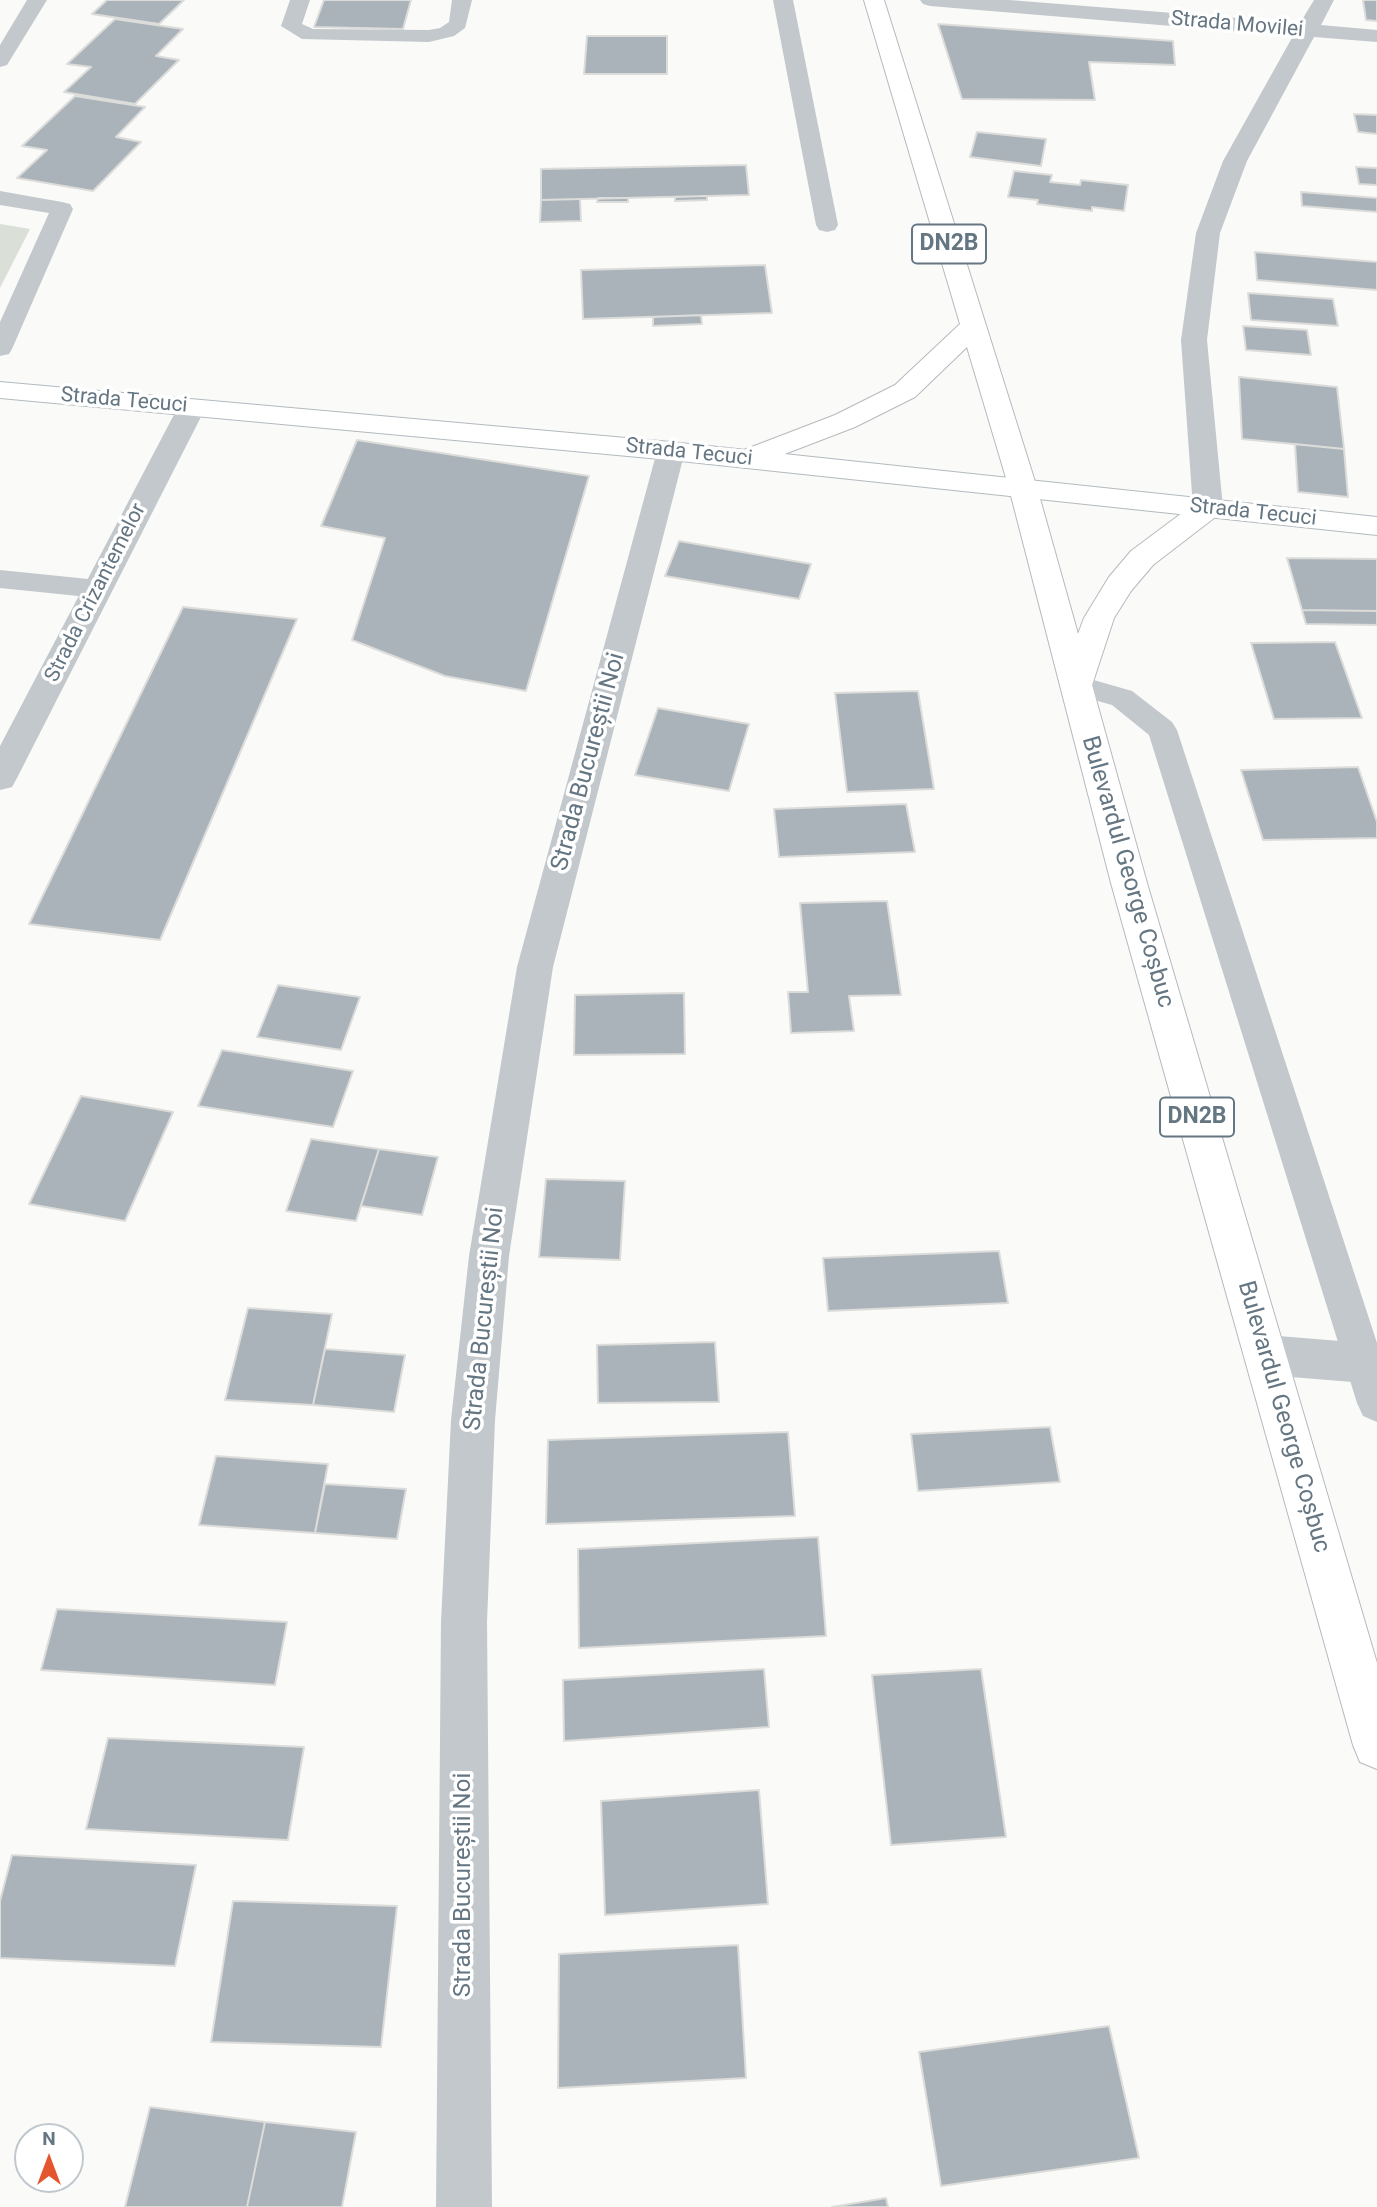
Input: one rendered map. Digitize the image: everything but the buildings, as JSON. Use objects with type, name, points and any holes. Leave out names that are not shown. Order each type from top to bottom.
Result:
[{"type":"main road","name":"Bulevardul George Coșbuc","points":[[874,0],[1023,488],[1129,883],[1377,1745]]},
{"type":"main road","points":[[746,459],[845,421],[905,391],[972,327]]},
{"type":"main road","name":"Strada Tecuci","points":[[0,390],[671,451],[1377,526]]},
{"type":"main road","points":[[1076,684],[1099,618],[1120,584],[1142,558],[1208,508]]},
{"type":"street","name":"Strada Movilei","points":[[930,0],[1377,36]]},
{"type":"street","points":[[1208,508],[1194,340],[1208,233],[1235,161],[1305,30],[1324,0]]},
{"type":"street","name":"Strada Crizantemelor","points":[[0,778],[192,407]]},
{"type":"street","name":"Strada Bucureștii Noi","points":[[464,2207],[464,1622],[473,1420],[489,1256],[534,967],[671,451]]},
{"type":"street","points":[[1266,1355],[1371,1363]]},
{"type":"lane","points":[[0,61],[37,0]]},
{"type":"lane","points":[[300,0],[291,26],[309,34],[429,36],[447,32],[458,24],[462,0]]},
{"type":"lane","points":[[783,0],[827,225]]},
{"type":"lane","points":[[0,198],[62,209],[0,349]]},
{"type":"lane","points":[[0,579],[98,589]]},
{"type":"lane","points":[[1076,684],[1122,698],[1161,730],[1371,1363],[1377,1404]]},
{"type":"shaded area","points":[[0,224],[30,229],[0,288]]}]
